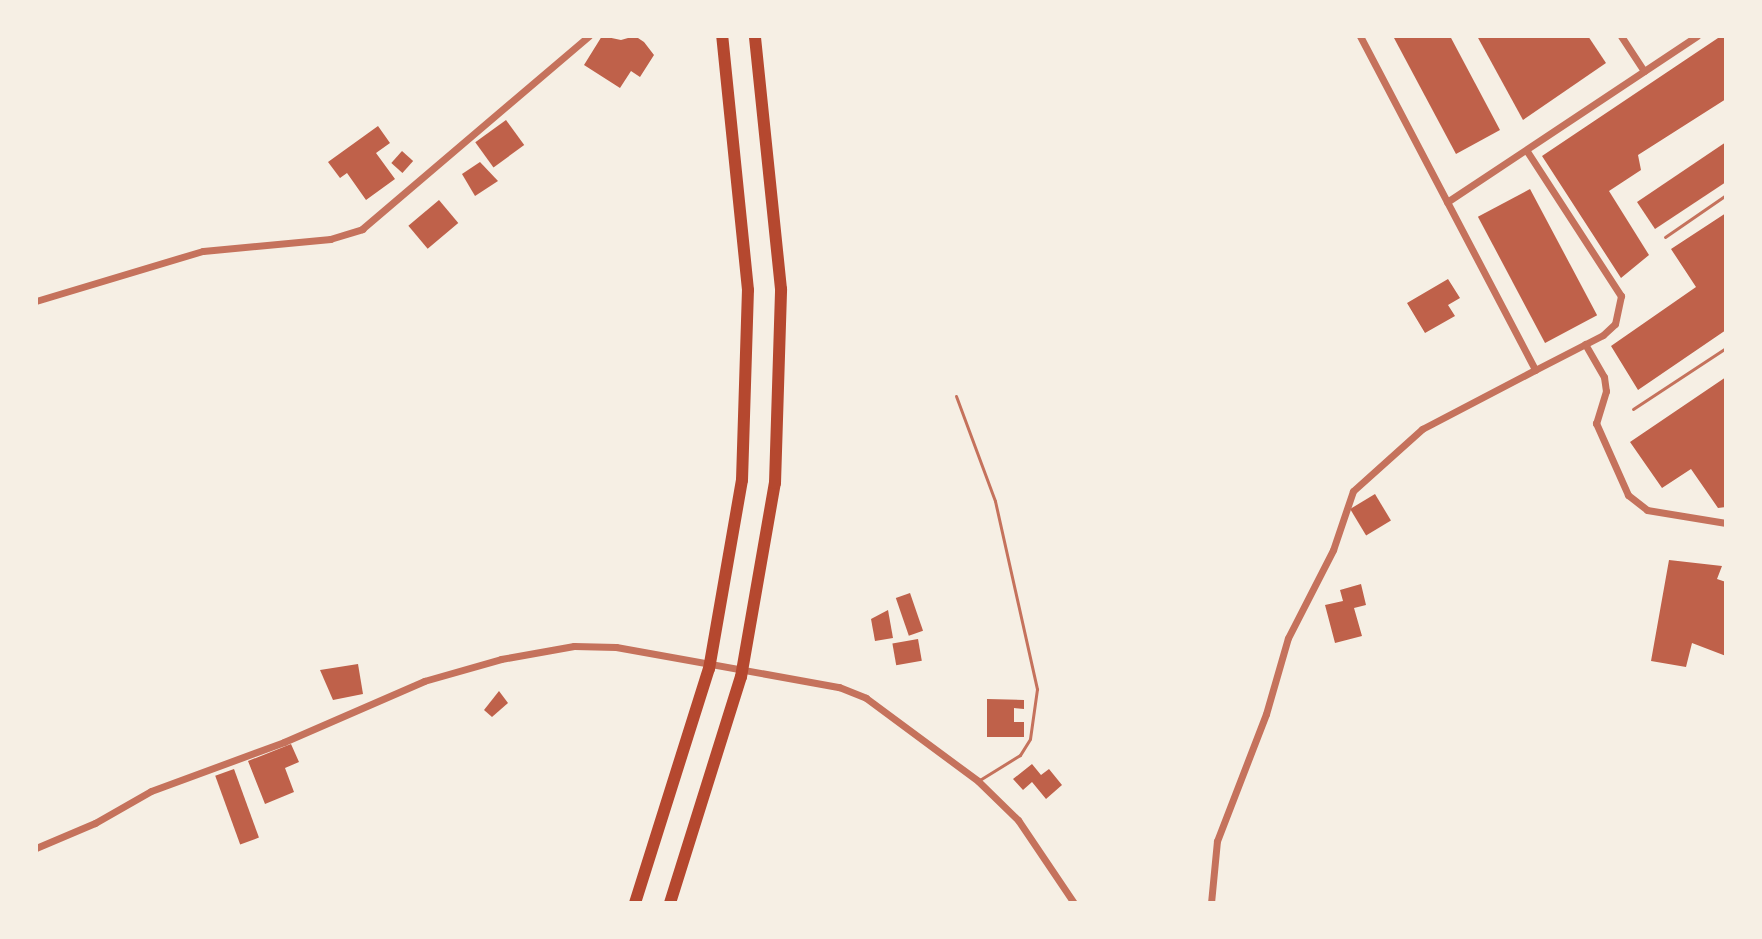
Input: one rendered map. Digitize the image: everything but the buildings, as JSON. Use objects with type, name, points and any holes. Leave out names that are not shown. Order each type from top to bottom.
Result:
[{"type":"highway","points":[[635,903],[709,669],[742,480],[748,290],[722,36]]},
{"type":"highway","points":[[670,903],[741,677],[775,483],[781,289],[755,36]]},
{"type":"street","points":[[36,301],[203,251],[330,239],[362,229],[589,36]]},
{"type":"street","points":[[1360,36],[1535,370]]},
{"type":"street","points":[[1621,36],[1644,71]]},
{"type":"street","points":[[1447,202],[1697,36]]},
{"type":"street","points":[[1211,903],[1217,841],[1266,714],[1288,638],[1333,550],[1353,491],[1422,429],[1585,344],[1615,324],[1621,308],[1619,286],[1527,151]]},
{"type":"street","points":[[1585,344],[1604,377],[1606,391],[1596,423],[1628,495],[1647,510],[1726,523]]},
{"type":"street","points":[[36,848],[151,791],[284,742],[424,681],[516,656],[574,646],[616,647],[839,687],[905,723],[978,781],[1018,820],[1074,903]]},
{"type":"lane","points":[[1665,237],[1726,195]]},
{"type":"lane","points":[[1633,409],[1726,348]]},
{"type":"lane","points":[[956,396],[995,501],[1037,689],[1030,739],[1020,755],[978,781]]}]
